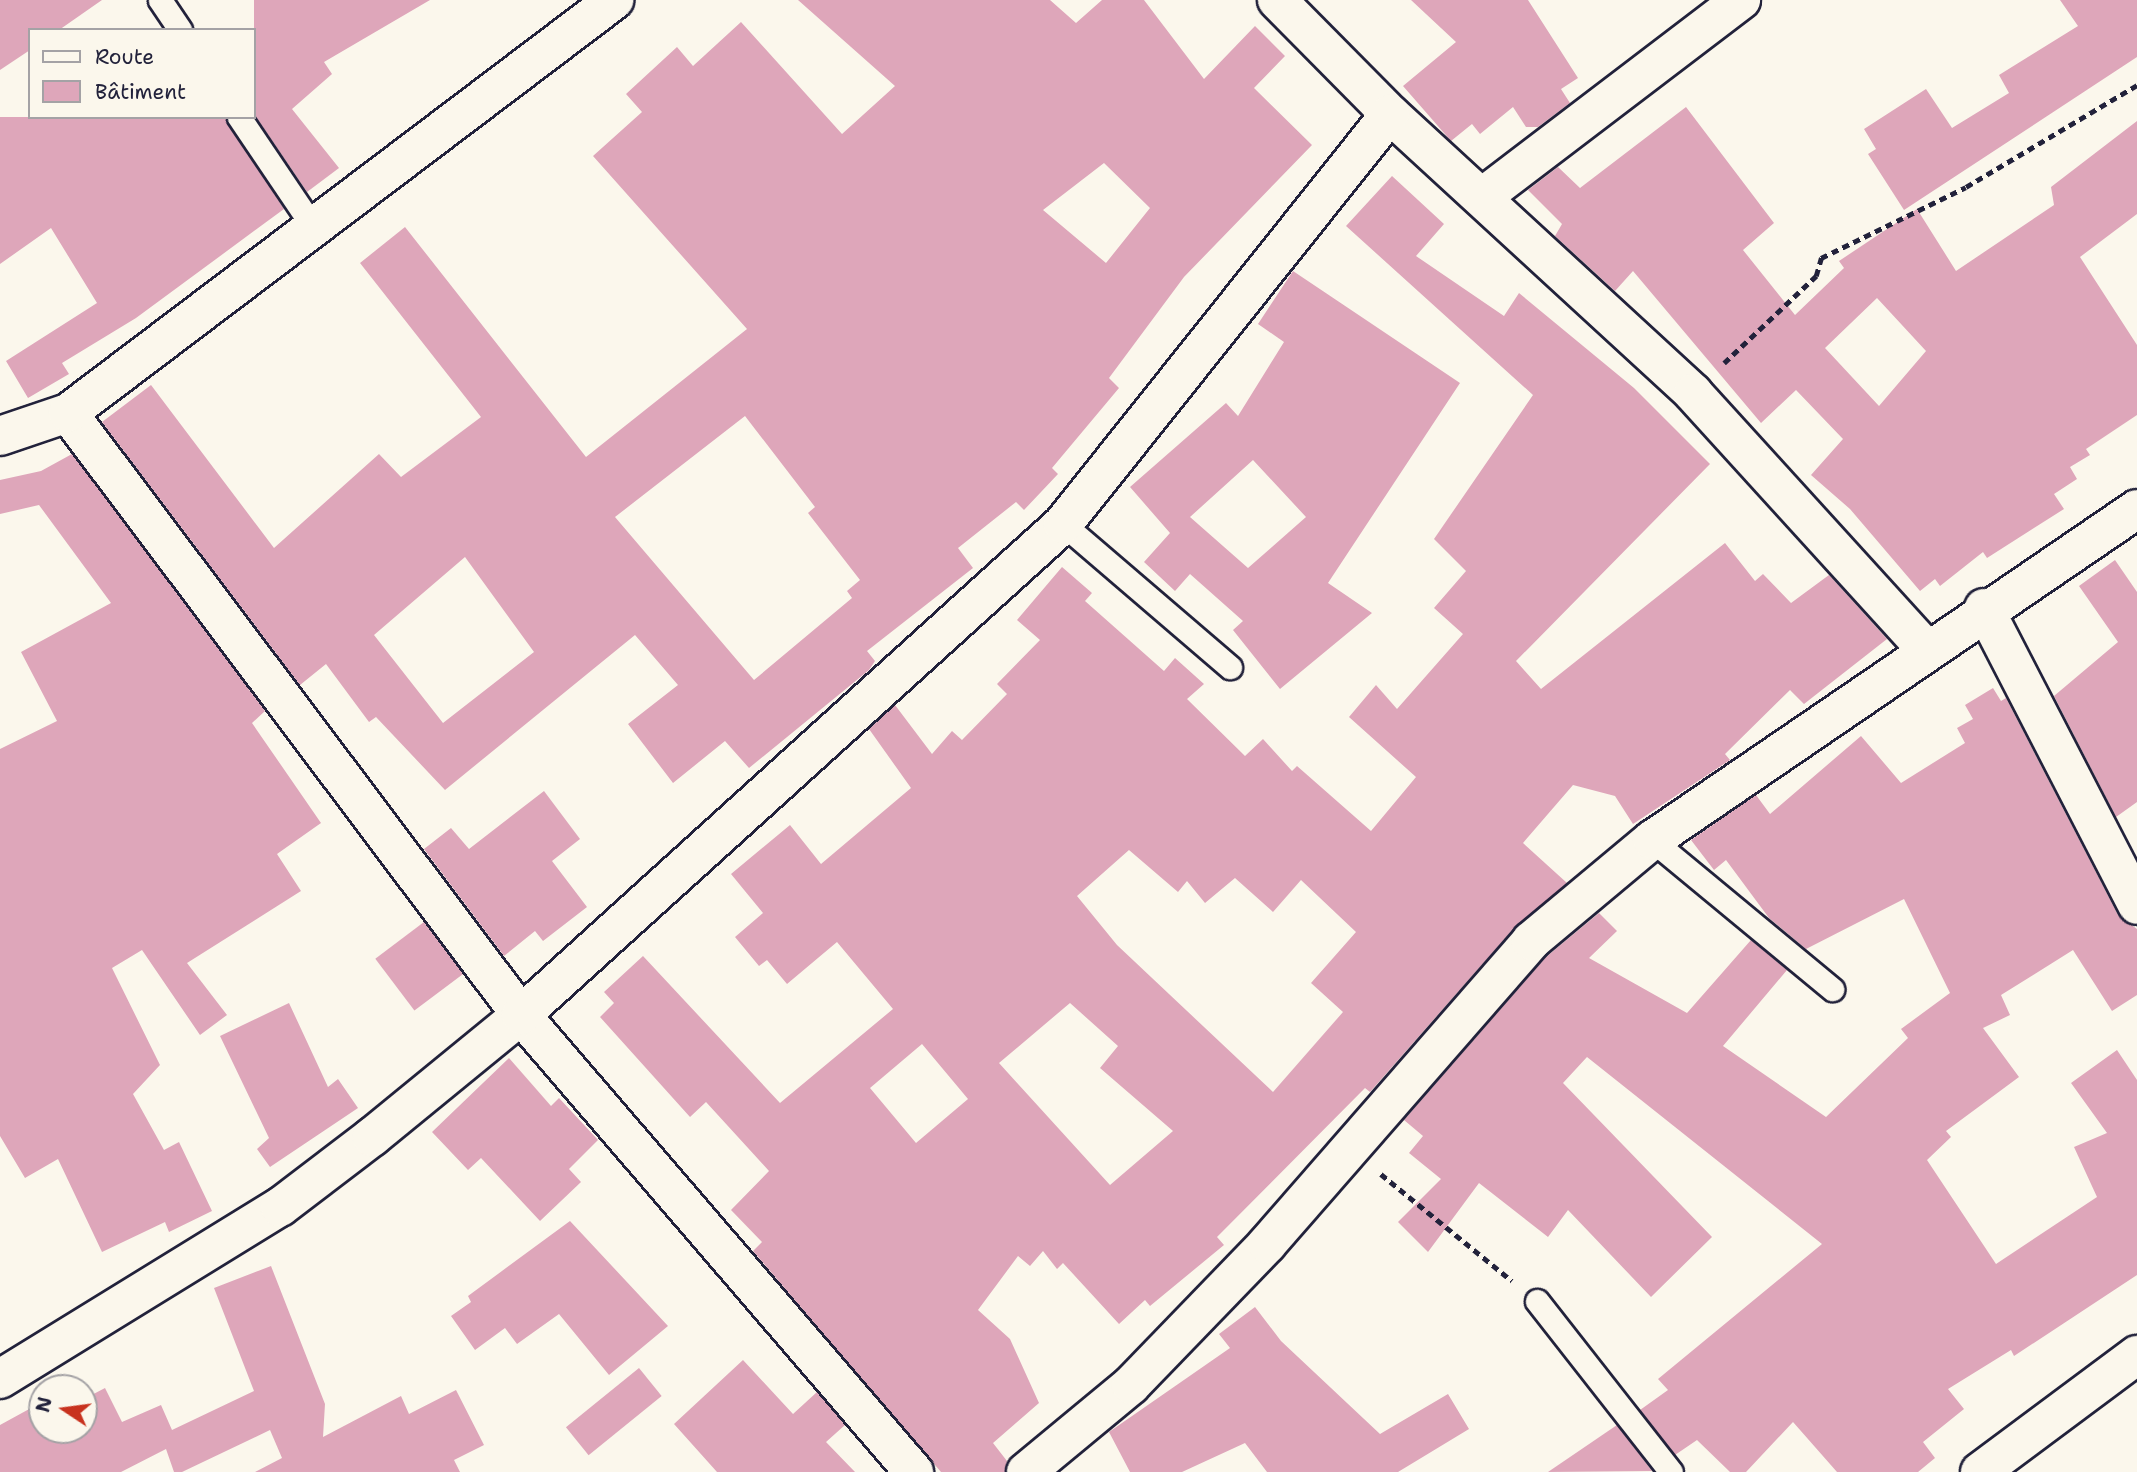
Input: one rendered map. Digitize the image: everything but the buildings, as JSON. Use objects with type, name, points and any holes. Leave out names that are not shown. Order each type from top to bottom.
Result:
[{"type":"street","points":[[3,427],[68,413],[614,0]]},
{"type":"street","points":[[1277,0],[1390,114],[1485,195],[1692,393],[1927,650]]},
{"type":"street","points":[[1485,195],[1741,0]]},
{"type":"street","points":[[0,1379],[280,1208],[521,1015],[1063,524],[1390,114]]},
{"type":"street","points":[[68,413],[521,1015],[914,1472]]},
{"type":"street","points":[[1026,1472],[1131,1385],[1350,1149],[1531,941],[1651,840],[1984,608],[2137,509]]},
{"type":"street","points":[[1984,608],[2137,905]]},
{"type":"street","points":[[1980,1472],[2137,1355]]},
{"type":"lane","points":[[160,0],[179,28]]},
{"type":"lane","points":[[240,119],[314,228]]},
{"type":"lane","points":[[1063,524],[1230,667]]},
{"type":"lane","points":[[1651,840],[1832,989]]},
{"type":"lane","points":[[1537,1301],[1671,1472]]},
{"type":"path","points":[[1692,393],[1816,276],[1821,258],[1966,187],[2137,85]]},
{"type":"path","points":[[1350,1149],[1537,1301]]}]
